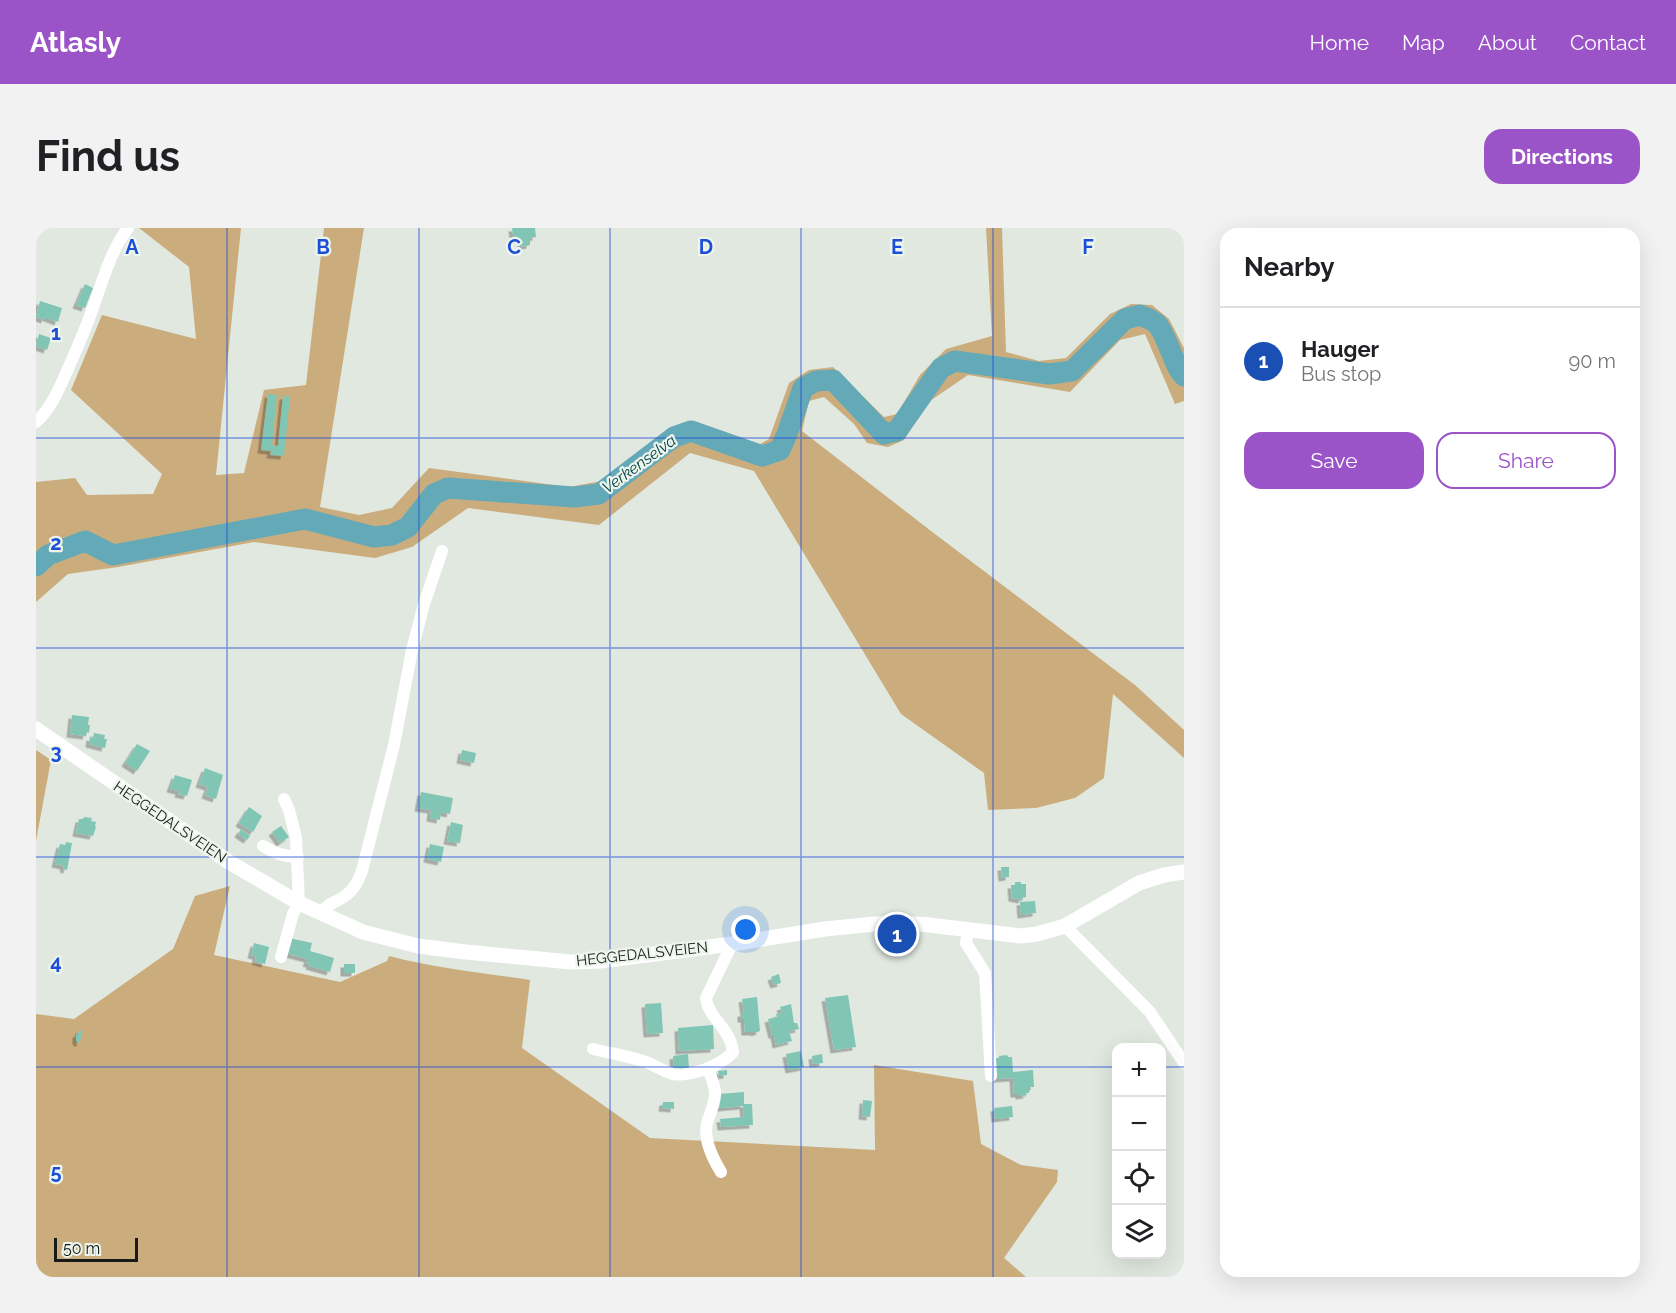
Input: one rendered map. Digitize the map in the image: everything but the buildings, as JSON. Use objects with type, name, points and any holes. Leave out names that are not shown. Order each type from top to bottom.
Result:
[{"type":"main road","name":"HEGGEDALSVEIEN","points":[[36,729],[219,856],[299,903],[363,932],[418,946],[487,955],[561,961],[600,961],[825,929],[903,923],[1021,936],[1065,926],[1139,883],[1164,875],[1184,872]]},
{"type":"street","points":[[36,422],[47,410],[57,393],[88,322],[110,263],[128,228]]},
{"type":"street","points":[[321,914],[323,909],[345,896],[356,885],[362,871],[394,746],[412,650],[424,604],[442,551]]},
{"type":"street","points":[[281,957],[293,914],[299,903],[298,857],[293,822],[284,799]]},
{"type":"street","points":[[263,846],[273,853],[298,857]]},
{"type":"street","points":[[1065,926],[1150,1012],[1184,1063]]},
{"type":"street","points":[[968,930],[966,944],[985,973],[991,1076]]},
{"type":"street","points":[[593,1049],[645,1061],[674,1074],[686,1074],[708,1068],[728,1058],[733,1052],[732,1043],[707,1007],[706,998],[732,944]]},
{"type":"street","points":[[708,1068],[715,1092],[714,1103],[706,1125],[708,1143],[721,1173]]},
{"type":"shaded area","points":[[139,228],[241,228],[216,475],[244,473],[264,390],[306,385],[324,228],[364,228],[320,507],[359,515],[392,508],[429,468],[569,487],[607,480],[673,428],[693,421],[760,444],[769,439],[789,383],[809,370],[833,367],[884,417],[897,414],[920,375],[946,349],[992,336],[986,228],[1002,228],[1006,352],[1039,361],[1066,358],[1110,314],[1131,304],[1152,305],[1169,319],[1184,348],[1184,401],[1175,404],[1145,334],[1120,340],[1070,392],[968,375],[927,403],[904,440],[888,447],[867,443],[854,424],[824,397],[809,401],[802,431],[1135,685],[1184,730],[1184,758],[1113,694],[1104,778],[1075,798],[1036,808],[988,810],[984,773],[901,714],[754,471],[690,453],[599,525],[468,508],[412,547],[375,558],[254,542],[68,574],[36,602],[36,482],[75,478],[87,495],[153,494],[162,474],[71,390],[102,315],[196,339],[189,267]]},
{"type":"shaded area","points":[[36,750],[51,760],[36,841]]},
{"type":"shaded area","points":[[230,886],[214,955],[340,982],[387,961],[389,956],[441,967],[530,980],[522,1048],[650,1138],[875,1150],[874,1065],[973,1081],[981,1144],[1021,1165],[1058,1170],[1057,1182],[1004,1258],[1026,1277],[36,1277],[36,1014],[74,1019],[173,949],[195,896]]},
{"type":"waterway","name":"Verkenselva","points":[[36,566],[48,555],[85,541],[113,555],[305,519],[374,537],[392,535],[408,527],[434,494],[448,488],[574,497],[599,494],[674,437],[691,431],[762,456],[780,450],[803,388],[816,381],[833,380],[884,434],[897,431],[941,368],[955,361],[1049,374],[1072,371],[1125,319],[1140,315],[1151,320],[1161,329],[1177,366],[1184,376]]},
{"type":"place","name":"Hauger","points":[[897,934]]}]
